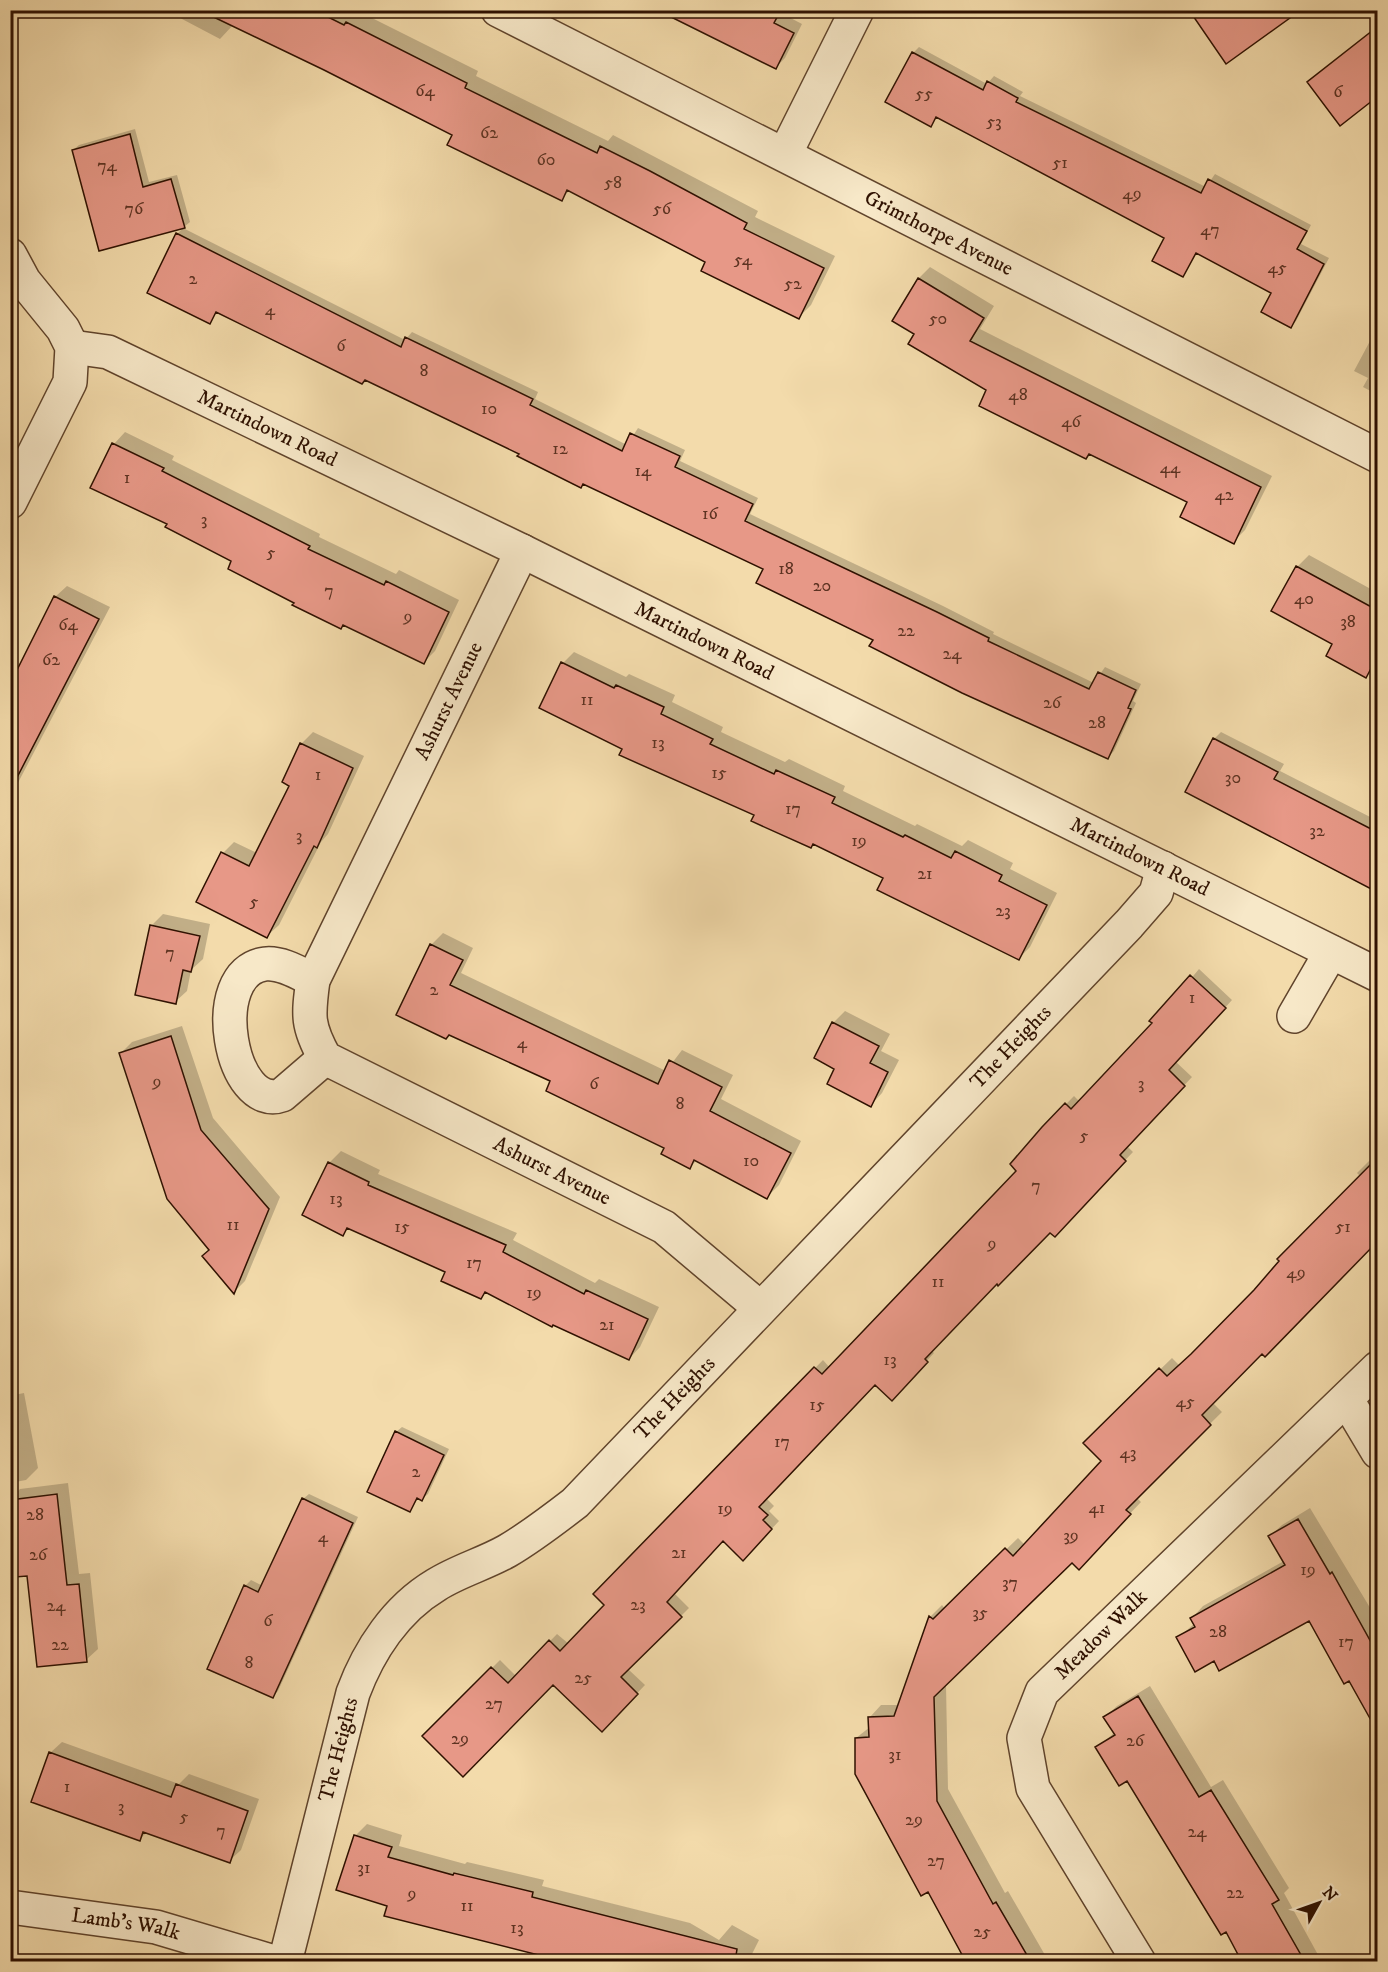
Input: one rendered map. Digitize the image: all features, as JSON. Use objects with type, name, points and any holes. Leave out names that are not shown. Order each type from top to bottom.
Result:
[{"type":"street","name":"Grimthorpe Avenue","points":[[498,10],[1377,456]]},
{"type":"street","points":[[785,154],[857,10]]},
{"type":"street","points":[[10,255],[24,281],[63,329],[72,347],[70,382],[10,502]]},
{"type":"street","name":"Martindown Road","points":[[72,347],[108,352],[522,551],[1377,975]]},
{"type":"street","name":"Ashurst Avenue","points":[[522,551],[313,980],[309,1012],[312,1034],[325,1058],[664,1227],[760,1308]]},
{"type":"street","name":"The Heights","points":[[285,1962],[353,1693],[366,1660],[385,1632],[410,1605],[435,1585],[504,1552],[533,1535],[575,1503],[1129,924],[1156,893],[1163,868]]},
{"type":"street","points":[[1294,1016],[1331,952]]},
{"type":"street","points":[[313,980],[290,969],[266,964],[247,971],[237,984],[230,1008],[233,1048],[244,1078],[264,1097],[274,1098],[282,1095],[325,1058]]},
{"type":"street","name":"Meadow Walk","points":[[1139,1962],[1033,1788],[1024,1738],[1042,1692],[1347,1400],[1377,1368]]},
{"type":"street","points":[[1347,1400],[1377,1452]]},
{"type":"street","name":"Lamb's Walk","points":[[10,1907],[156,1927],[274,1962]]},
{"type":"building","points":[[199,10],[314,10],[344,25],[346,22],[467,83],[465,88],[597,153],[600,146],[650,171],[747,223],[744,229],[824,268],[799,319],[701,271],[705,262],[567,190],[562,201],[447,145],[452,135]]},
{"type":"building","points":[[657,10],[781,10],[774,23],[794,33],[776,69]]},
{"type":"building","points":[[1189,10],[1301,10],[1226,64]]},
{"type":"building","points":[[1377,27],[1377,97],[1340,126],[1307,82]]},
{"type":"building","points":[[912,52],[983,90],[987,81],[1018,98],[1016,102],[1201,193],[1208,179],[1307,231],[1297,249],[1324,264],[1291,328],[1261,312],[1271,293],[1196,253],[1183,277],[1152,261],[1164,238],[936,117],[931,127],[885,102]]},
{"type":"building","points":[[130,134],[143,187],[171,179],[185,228],[99,251],[72,150]]},
{"type":"building","points":[[176,233],[401,347],[405,337],[533,399],[530,405],[622,451],[630,433],[680,456],[675,467],[753,504],[745,521],[937,612],[989,638],[988,641],[1089,689],[1098,672],[1136,690],[1128,708],[1131,709],[1108,759],[962,693],[869,646],[873,640],[756,583],[763,569],[583,484],[581,488],[517,456],[519,454],[365,380],[362,384],[216,312],[210,324],[147,293]]},
{"type":"building","points":[[918,278],[984,318],[970,341],[1261,487],[1234,544],[1180,517],[1187,502],[1089,454],[1086,459],[979,406],[986,390],[908,344],[914,334],[892,321]]},
{"type":"building","points":[[112,443],[164,468],[162,471],[310,546],[308,549],[384,585],[386,581],[449,612],[424,664],[343,625],[341,629],[292,605],[294,603],[228,569],[231,561],[165,527],[167,524],[90,488]]},
{"type":"building","points":[[1296,566],[1377,610],[1377,657],[1366,678],[1326,656],[1332,644],[1271,611]]},
{"type":"building","points":[[54,596],[99,619],[10,791],[10,684]]},
{"type":"building","points":[[561,662],[614,688],[616,685],[664,707],[661,714],[713,739],[710,744],[774,774],[776,770],[835,797],[832,803],[951,858],[955,851],[1002,875],[999,881],[1047,905],[1019,960],[877,890],[883,878],[813,844],[811,848],[751,821],[754,815],[619,755],[622,749],[539,708]]},
{"type":"building","points":[[1213,738],[1278,772],[1274,779],[1377,832],[1377,892],[1185,792]]},
{"type":"building","points":[[300,743],[353,768],[317,848],[314,846],[267,938],[196,902],[221,852],[249,866],[289,786],[282,782]]},
{"type":"building","points":[[150,925],[200,936],[191,972],[183,970],[176,1004],[135,995]]},
{"type":"building","points":[[430,944],[463,960],[450,985],[658,1084],[669,1060],[722,1087],[710,1111],[791,1153],[767,1199],[694,1160],[690,1169],[661,1154],[664,1148],[546,1091],[550,1081],[449,1035],[446,1039],[396,1015]]},
{"type":"building","points":[[1190,975],[1226,1008],[1169,1070],[1185,1086],[1120,1155],[1126,1161],[1055,1237],[1050,1233],[998,1286],[997,1284],[925,1359],[928,1362],[892,1401],[875,1385],[759,1507],[768,1515],[763,1520],[772,1529],[743,1561],[723,1541],[667,1602],[682,1617],[621,1677],[638,1694],[602,1732],[553,1685],[463,1777],[422,1736],[491,1667],[508,1683],[549,1640],[560,1651],[604,1605],[593,1594],[814,1367],[822,1374],[1016,1171],[1010,1164],[1042,1127],[1065,1103],[1071,1109],[1152,1023],[1149,1021]]},
{"type":"building","points":[[832,1022],[879,1046],[870,1063],[888,1072],[871,1107],[827,1084],[834,1069],[814,1058]]},
{"type":"building","points":[[171,1036],[201,1130],[269,1209],[234,1294],[202,1256],[209,1250],[167,1199],[119,1053]]},
{"type":"building","points":[[1377,1158],[1377,1242],[1265,1357],[1262,1354],[1202,1415],[1211,1425],[1126,1510],[1131,1514],[1079,1570],[1072,1563],[934,1697],[937,1801],[993,1904],[996,1902],[1031,1962],[966,1962],[928,1892],[921,1896],[855,1774],[855,1738],[869,1737],[868,1717],[894,1716],[929,1616],[933,1619],[1005,1548],[1013,1556],[1101,1461],[1083,1443],[1159,1368],[1167,1376],[1191,1354],[1254,1290],[1279,1261],[1277,1259]]},
{"type":"building","points":[[328,1162],[369,1182],[368,1185],[506,1245],[503,1252],[584,1294],[586,1290],[648,1319],[629,1360],[553,1325],[552,1327],[485,1292],[481,1299],[441,1281],[445,1272],[347,1228],[343,1236],[302,1215]]},
{"type":"building","points":[[395,1431],[444,1455],[422,1501],[417,1498],[410,1512],[367,1492]]},
{"type":"building","points":[[57,1494],[67,1585],[79,1584],[87,1662],[37,1667],[27,1576],[15,1577],[10,1500]]},
{"type":"building","points":[[302,1498],[353,1523],[273,1698],[207,1669],[244,1585],[258,1592]]},
{"type":"building","points":[[1298,1519],[1330,1574],[1332,1572],[1377,1653],[1377,1731],[1349,1681],[1344,1684],[1309,1621],[1219,1671],[1214,1661],[1195,1672],[1176,1637],[1195,1627],[1190,1618],[1285,1565],[1268,1536]]},
{"type":"building","points":[[1138,1696],[1199,1797],[1211,1790],[1279,1900],[1272,1904],[1305,1962],[1242,1962],[1226,1932],[1221,1935],[1127,1781],[1119,1786],[1095,1747],[1115,1735],[1103,1717]]},
{"type":"building","points":[[49,1752],[171,1797],[176,1784],[248,1811],[230,1863],[143,1832],[140,1841],[31,1802]]},
{"type":"building","points":[[354,1835],[392,1847],[388,1857],[453,1875],[454,1873],[533,1892],[532,1897],[737,1949],[735,1962],[566,1962],[384,1916],[387,1906],[336,1890]]}]
